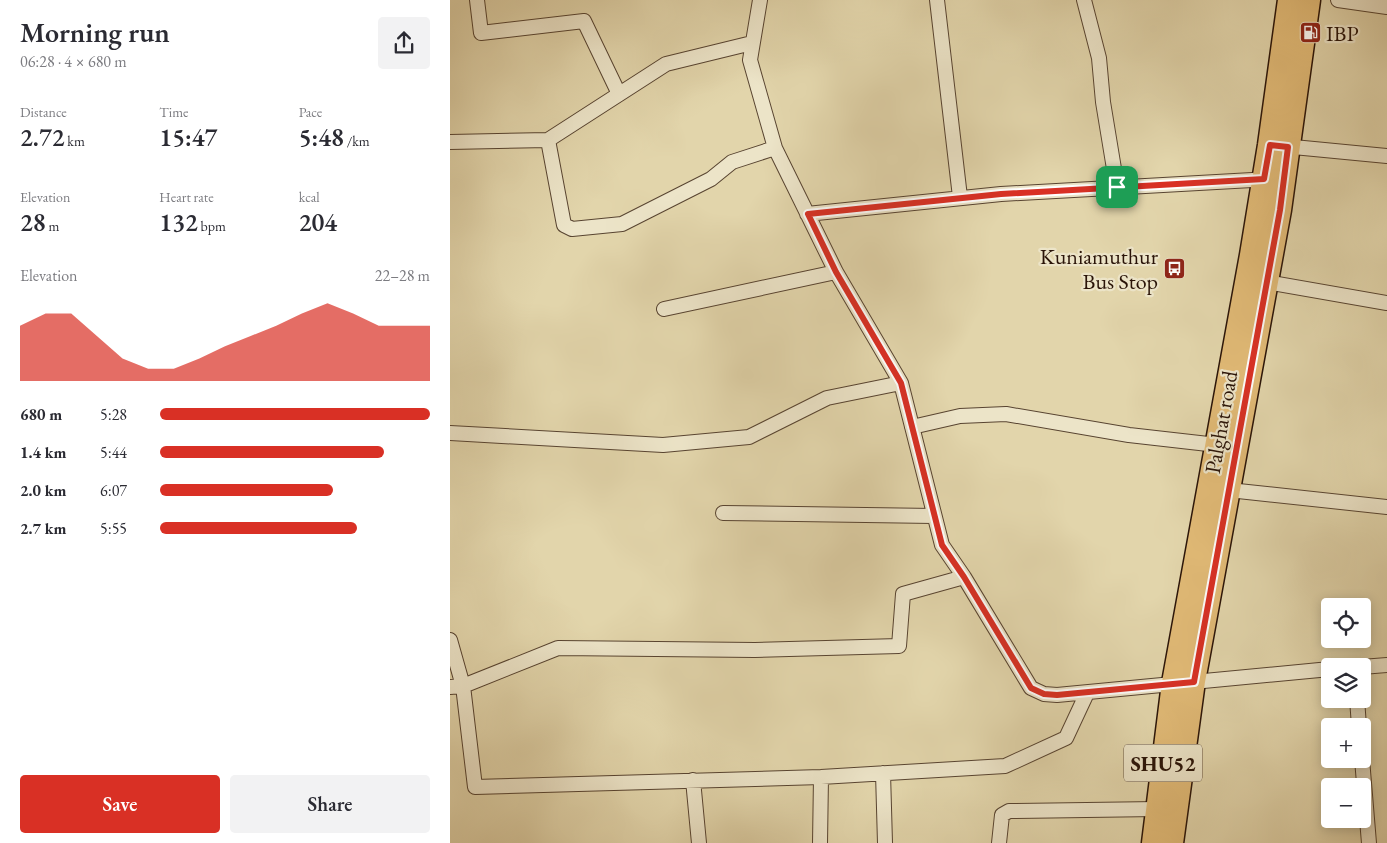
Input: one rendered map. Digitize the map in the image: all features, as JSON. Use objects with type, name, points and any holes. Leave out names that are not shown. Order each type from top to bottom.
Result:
[{"type":"main road","name":"Palghat road","points":[[1279,146],[1289,0]]},
{"type":"main road","name":"Palghat road","points":[[1172,843],[1183,682],[1217,445],[1274,179],[1309,0]]},
{"type":"main road","name":"Palghat road","points":[[1153,843],[1183,682],[1229,490],[1267,282],[1280,210],[1274,179]]},
{"type":"street","points":[[477,0],[481,33],[584,21],[619,94]]},
{"type":"street","points":[[760,0],[750,60],[775,148],[836,272],[901,383],[942,545],[964,577],[1031,688],[1044,694],[1087,693],[1321,670]]},
{"type":"street","points":[[937,0],[960,197]]},
{"type":"street","points":[[1084,0],[1099,58],[1117,187]]},
{"type":"street","points":[[1338,0],[1387,7]]},
{"type":"street","points":[[450,142],[548,140],[666,64],[752,43]]},
{"type":"street","points":[[548,140],[564,225],[572,229],[622,224],[711,179],[732,162],[775,148]]},
{"type":"street","points":[[1279,146],[1387,156]]},
{"type":"street","points":[[808,214],[960,197],[1274,179]]},
{"type":"street","points":[[664,309],[836,272]]},
{"type":"street","points":[[1267,282],[1387,303]]},
{"type":"street","points":[[450,433],[663,444],[749,437],[827,398],[901,383]]},
{"type":"street","points":[[912,427],[960,416],[1006,414],[1128,435],[1217,445]]},
{"type":"street","points":[[1229,490],[1387,507]]},
{"type":"street","points":[[723,514],[934,516]]},
{"type":"street","points":[[456,686],[558,648],[755,650],[899,646],[903,594],[964,577]]},
{"type":"street","points":[[450,640],[456,686],[476,786],[821,776],[1005,766],[1066,738],[1087,693]]},
{"type":"street","points":[[1371,666],[1387,665]]},
{"type":"street","points":[[1363,768],[1369,843]]},
{"type":"street","points":[[883,773],[885,843]]},
{"type":"street","points":[[820,843],[821,776]]},
{"type":"street","points":[[693,780],[699,843]]},
{"type":"street","points":[[999,843],[1002,815],[1009,811],[1158,809]]},
{"type":"place","name":"IBP","points":[[1310,33]]},
{"type":"place","name":"Kuniamuthur Bus Stop","points":[[1174,269]]},
{"type":"route","points":[[1270,145],[1288,147],[1280,210],[1194,682],[1087,693],[1044,694],[1031,688],[964,577],[942,545],[901,383],[836,272],[808,214],[960,197],[1117,187],[1264,179],[1270,145]]}]
